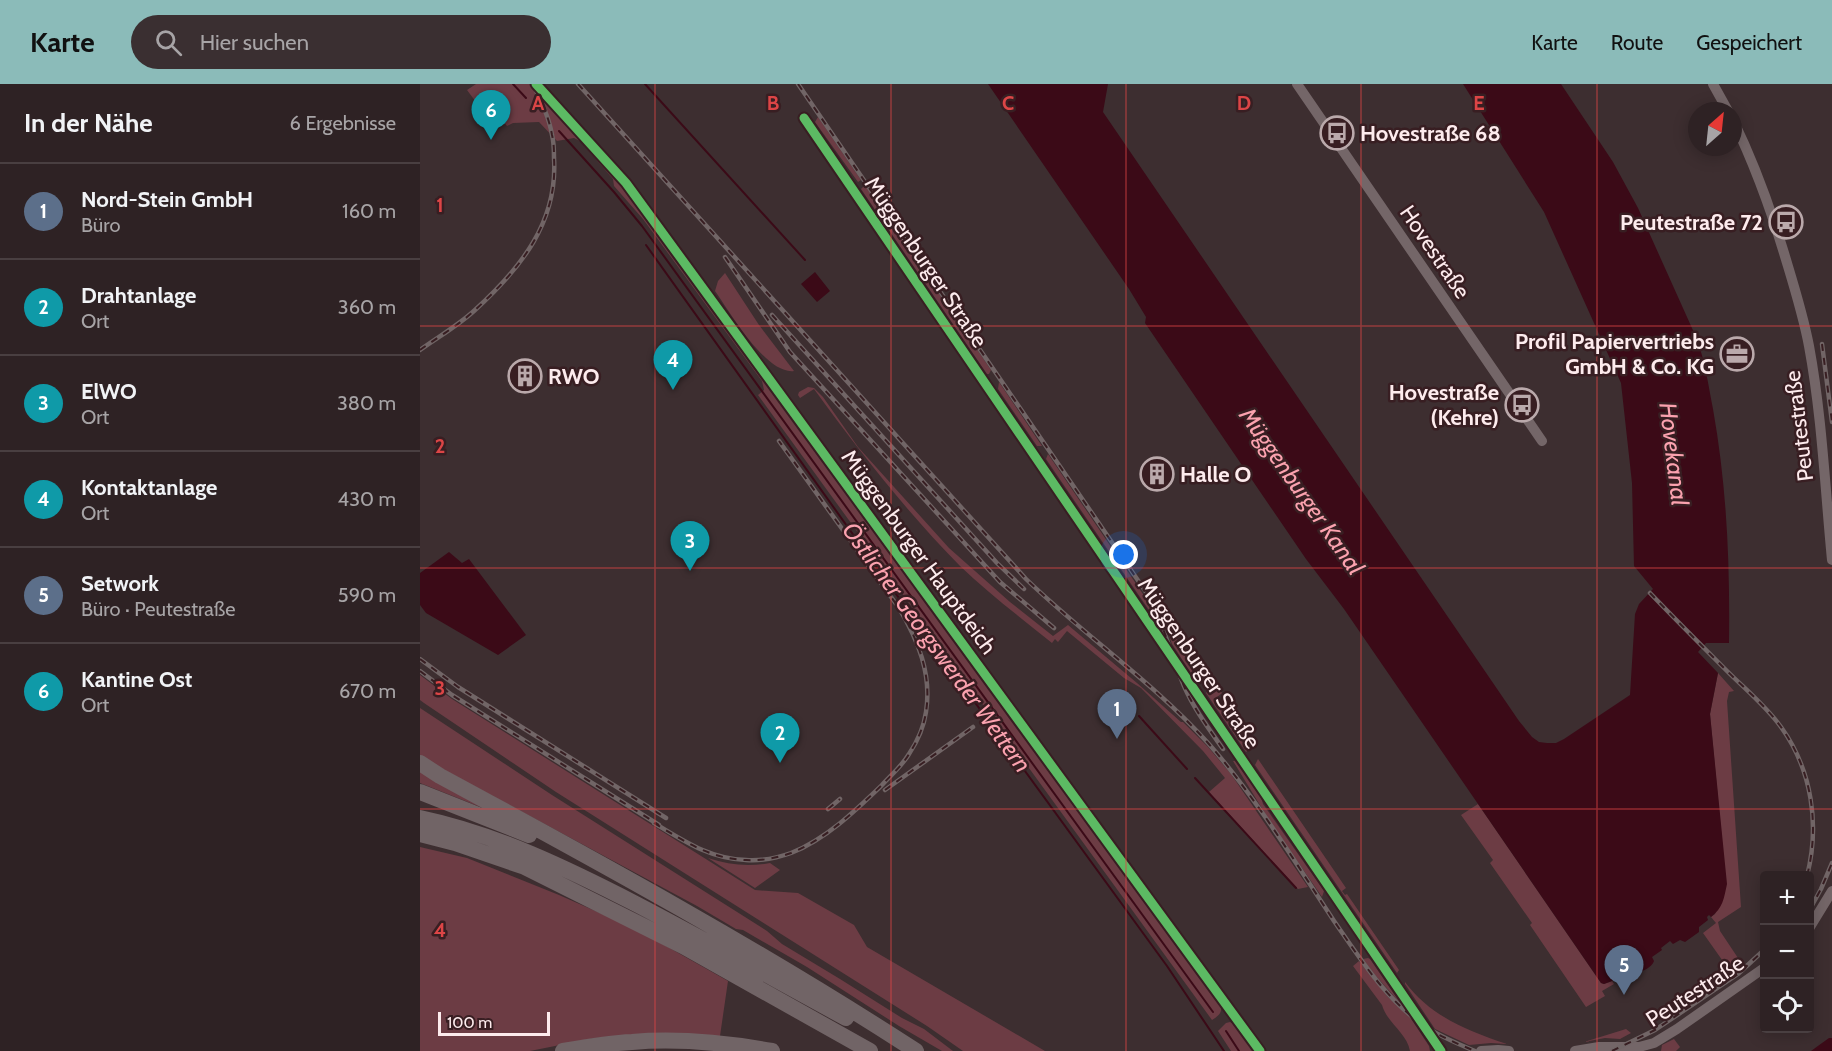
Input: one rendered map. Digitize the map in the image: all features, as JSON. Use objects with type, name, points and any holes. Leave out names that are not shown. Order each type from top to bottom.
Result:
[{"type":"highway","points":[[420,763],[778,964],[916,1051]]},
{"type":"highway","points":[[420,792],[589,858]]},
{"type":"highway","points":[[420,818],[495,841],[570,871],[679,926],[907,1051]]},
{"type":"highway","points":[[420,834],[455,843],[525,867],[683,946],[870,1051]]},
{"type":"highway","points":[[563,1051],[633,1042],[679,1041],[753,1047],[772,1051]]},
{"type":"street","name":"Müggenburger Hauptdeich","points":[[536,84],[626,183],[1260,1051]]},
{"type":"street","name":"Hovestraße","points":[[1297,84],[1542,441]]},
{"type":"street","points":[[1713,84],[1723,102]]},
{"type":"street","name":"Müggenburger Straße","points":[[804,118],[1441,1051]]},
{"type":"street","name":"Peutestraße","points":[[1742,138],[1767,200],[1798,300],[1809,346],[1816,393],[1832,560]]},
{"type":"street","points":[[1810,925],[1832,891]]},
{"type":"street","name":"Peutestraße","points":[[1575,1051],[1599,1047],[1639,1047],[1654,1043],[1760,972]]},
{"type":"street","points":[[1480,1051],[1509,1051]]},
{"type":"shaded area","points":[[476,84],[530,84],[621,185],[1221,1006],[1220,1013],[1216,1017],[1212,1020],[758,395],[764,390],[762,381],[643,219],[614,186],[613,179],[580,141],[574,138],[557,141],[539,122],[513,123],[507,126],[503,121],[493,125],[467,90]]},
{"type":"shaded area","points":[[818,117],[861,180],[858,182],[815,122]]},
{"type":"shaded area","points":[[865,185],[991,370],[989,374],[861,189]]},
{"type":"shaded area","points":[[725,273],[759,325],[794,371],[783,370],[772,363],[739,327],[715,291],[718,281]]},
{"type":"shaded area","points":[[999,382],[1042,446],[1037,446],[998,389]]},
{"type":"shaded area","points":[[808,387],[814,388],[823,397],[858,447],[949,548],[1010,602],[1053,636],[1068,625],[1183,722],[1208,747],[1231,774],[1308,887],[1298,889],[1209,792],[1225,778],[1203,751],[1141,688],[1124,678],[1067,631],[1058,642],[1055,639],[1052,643],[971,576],[902,502],[866,458],[814,389],[800,398],[799,392]]},
{"type":"shaded area","points":[[1048,454],[1147,600],[1157,622],[1046,459]]},
{"type":"shaded area","points":[[1172,625],[1175,629],[1172,632],[1189,657],[1193,655],[1203,668],[1197,672],[1191,673],[1172,644],[1167,630]]},
{"type":"shaded area","points":[[1718,673],[1734,691],[1729,692],[1727,701],[1741,907],[1718,922],[1720,931],[1740,961],[1732,974],[1703,933],[1716,923],[1711,917],[1715,914],[1726,884],[1710,714]]},
{"type":"shaded area","points":[[420,675],[452,699],[755,890],[798,893],[854,925],[867,947],[1045,1051],[963,1051],[556,792],[424,703],[420,700]]},
{"type":"shaded area","points":[[1213,680],[1222,693],[1216,698],[1251,748],[1246,752],[1206,693]]},
{"type":"shaded area","points":[[420,708],[552,795],[767,931],[782,944],[902,1018],[924,1029],[953,1051],[942,1051],[743,930],[736,929],[420,757]]},
{"type":"shaded area","points":[[1258,759],[1346,888],[1342,891],[1345,895],[1347,894],[1399,970],[1397,973],[1255,765]]},
{"type":"shaded area","points":[[1233,761],[1261,797],[1263,804],[1324,891],[1322,897],[1269,820]]},
{"type":"shaded area","points":[[420,767],[516,821],[420,783]]},
{"type":"shaded area","points":[[1478,804],[1601,983],[1612,981],[1614,984],[1602,991],[1605,996],[1586,1007],[1530,925],[1532,923],[1490,863],[1493,860],[1461,815]]},
{"type":"shaded area","points":[[420,847],[467,858],[559,895],[634,928],[728,981],[720,1036],[595,1038],[530,1051],[420,1051]]},
{"type":"shaded area","points":[[708,858],[739,865],[770,863],[780,870],[755,888]]},
{"type":"shaded area","points":[[1363,959],[1370,959],[1401,1004]]},
{"type":"shaded area","points":[[1359,961],[1388,997],[1410,1017],[1430,1051],[1410,1051],[1405,1039],[1353,966]]},
{"type":"shaded area","points":[[1405,982],[1426,1004],[1451,1021],[1507,1044],[1469,1045],[1435,1029]]},
{"type":"shaded area","points":[[1230,1022],[1234,1024],[1253,1051],[1231,1051],[1218,1031]]},
{"type":"shaded area","points":[[1626,1029],[1631,1033],[1620,1039],[1605,1038],[1584,1042]]},
{"type":"shaded area","points":[[1674,1039],[1680,1047],[1676,1051],[1661,1051],[1662,1045]]},
{"type":"water","points":[[988,84],[1108,84],[1103,112],[1519,721],[1539,742],[1556,743],[1630,695],[1635,614],[1639,604],[1653,589],[1634,566],[1632,483],[1621,383],[1544,212],[1463,84],[1561,84],[1613,162],[1638,208],[1696,337],[1704,363],[1718,438],[1727,526],[1729,643],[1706,643],[1698,652],[1718,673],[1710,714],[1727,884],[1721,906],[1715,914],[1707,917],[1708,920],[1699,927],[1699,932],[1685,942],[1680,940],[1673,944],[1670,941],[1652,957],[1653,963],[1644,970],[1637,972],[1631,964],[1628,966],[1633,972],[1627,976],[1625,973],[1612,981],[1601,983],[1145,323],[1146,317],[1129,289]]},
{"type":"water","points":[[815,272],[830,291],[817,302],[801,284]]},
{"type":"water","points":[[449,552],[462,563],[469,559],[526,635],[498,655],[426,613],[420,605],[420,573]]},
{"type":"water","points":[[1832,1038],[1832,1051],[1811,1051]]},
{"type":"waterway","points":[[513,84],[526,98]]},
{"type":"waterway","points":[[645,84],[805,260]]},
{"type":"waterway","points":[[559,131],[642,226],[1213,1012]]},
{"type":"waterway","name":"Östlicher Georgswerder Wettern","points":[[646,245],[872,561],[1167,966],[1224,1051]]},
{"type":"waterway","points":[[1139,716],[1187,769]]},
{"type":"waterway","points":[[1195,778],[1296,888]]},
{"type":"waterway","points":[[1226,1031],[1239,1051]]},
{"type":"railway","points":[[420,350],[462,321],[492,294],[521,260],[543,223],[554,181],[554,147],[549,122],[533,84]]},
{"type":"railway","points":[[578,84],[1026,579],[1142,679],[1208,743],[1258,807],[1354,950],[1386,992],[1426,1027],[1475,1051]]},
{"type":"railway","points":[[798,84],[1148,595],[1159,617],[1188,694],[1223,749]]},
{"type":"railway","points":[[725,257],[790,352],[1000,582],[1054,628]]},
{"type":"railway","points":[[772,315],[997,563],[1024,589]]},
{"type":"railway","points":[[1822,344],[1832,422]]},
{"type":"railway","points":[[654,823],[698,848],[733,859],[757,860],[791,853],[828,832],[872,795],[903,762],[922,728],[926,712],[927,684],[922,658],[912,632],[899,608],[779,441]]},
{"type":"railway","points":[[1650,593],[1769,712],[1792,744],[1800,761],[1811,798],[1813,837],[1808,871]]},
{"type":"railway","points":[[420,659],[458,687],[666,818]]},
{"type":"railway","points":[[420,671],[452,695],[659,825]]},
{"type":"railway","points":[[885,790],[973,727]]},
{"type":"railway","points":[[828,809],[840,799]]},
{"type":"railway","points":[[1814,902],[1832,863]]},
{"type":"railway","points":[[1612,1051],[1655,1030],[1738,974],[1760,954]]},
{"type":"cycle path","points":[[536,84],[626,183],[1260,1051]]},
{"type":"cycle path","points":[[804,118],[1441,1051]]},
{"type":"place","name":"Hovestraße 68","points":[[1337,133]]},
{"type":"place","name":"Kantine Ost","points":[[491,140]]},
{"type":"place","name":"Peutestraße 72","points":[[1786,222]]},
{"type":"place","name":"Profil Papiervertriebs GmbH & Co. KG","points":[[1737,354]]},
{"type":"place","name":"RWO","points":[[525,376]]},
{"type":"place","name":"Kontaktanlage","points":[[673,390]]},
{"type":"place","name":"Hovestraße (Kehre)","points":[[1522,405]]},
{"type":"place","name":"Halle O","points":[[1157,474]]},
{"type":"place","name":"ElWO","points":[[690,571]]},
{"type":"place","name":"Nord-Stein GmbH","points":[[1117,739]]},
{"type":"place","name":"Drahtanlage","points":[[780,763]]},
{"type":"place","name":"Setwork","points":[[1624,995]]},
{"type":"water label","name":"Hovekanal","points":[[1674,454]]},
{"type":"water label","name":"Müggenburger Kanal","points":[[1302,491]]}]
